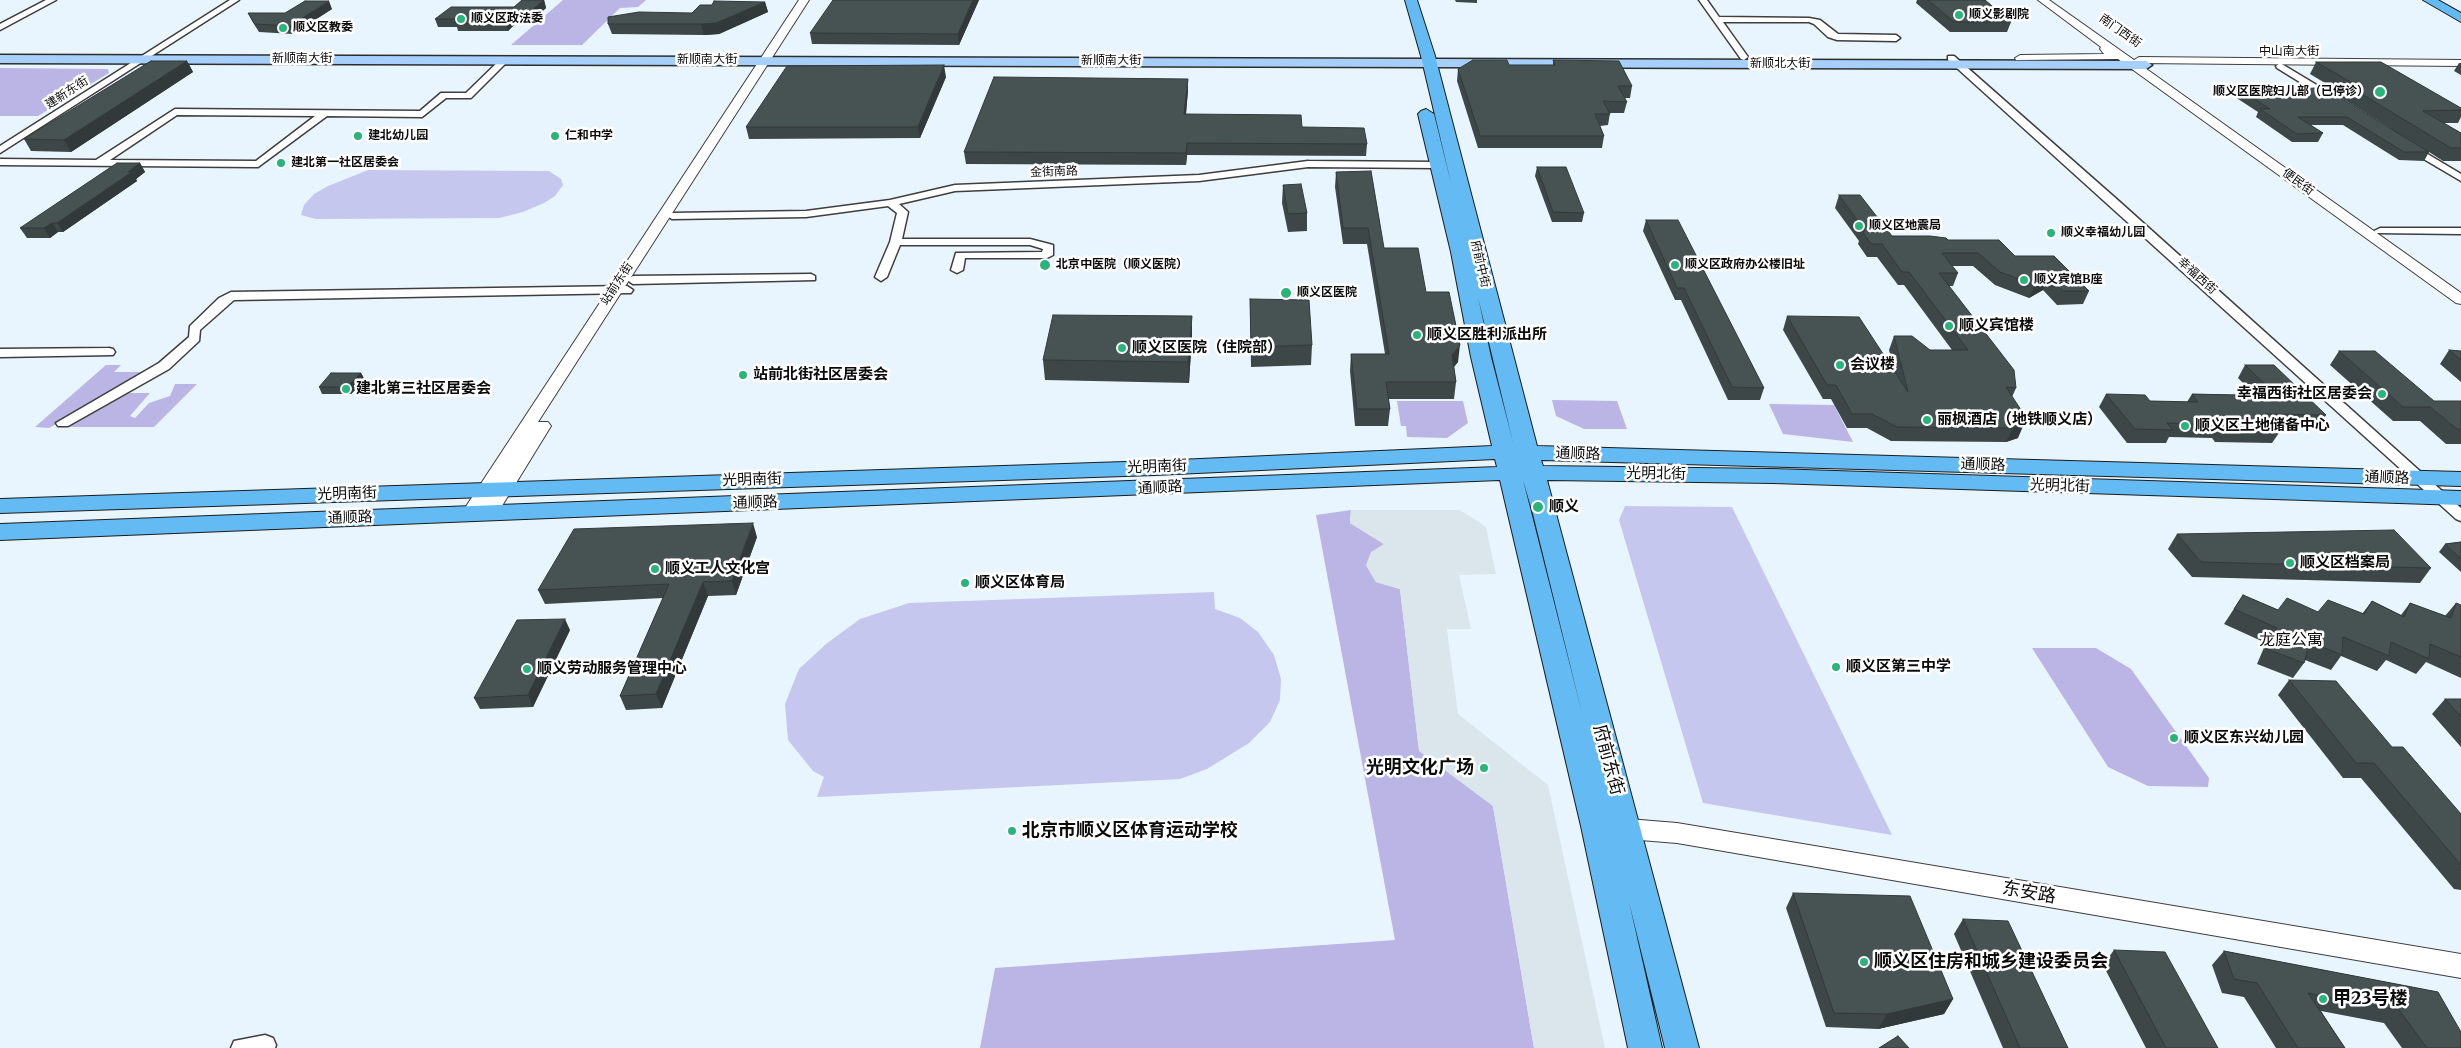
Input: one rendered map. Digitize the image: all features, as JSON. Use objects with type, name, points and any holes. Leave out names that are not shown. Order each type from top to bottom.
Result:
[{"type":"main road","points":[[1398,0],[1403,18]]},
{"type":"main road","points":[[1411,0],[1418,56]]},
{"type":"main road","points":[[2429,0],[2461,18]]},
{"type":"main road","points":[[2440,0],[2461,12]]},
{"type":"main road","name":"新顺南大街","points":[[0,53],[506,59],[770,57]]},
{"type":"main road","name":"新顺南大街","points":[[0,59],[147,56],[1418,56]]},
{"type":"main road","name":"新顺北大街","points":[[1418,56],[2136,62]]},
{"type":"main road","name":"新顺北大街","points":[[1418,56],[1954,61]]},
{"type":"main road","name":"府前中街","points":[[1418,56],[1438,164],[1519,462]]},
{"type":"main road","name":"府前中街","points":[[1418,56],[1519,462]]},
{"type":"main road","name":"通顺路","points":[[0,532],[1041,494],[1519,462],[2461,479]]},
{"type":"main road","name":"光明南街","points":[[0,506],[1155,468],[1519,462]]},
{"type":"main road","name":"光明北街","points":[[1519,462],[1772,476],[2450,498]]},
{"type":"main road","name":"府前东街","points":[[1519,462],[1596,826],[1646,1048]]},
{"type":"main road","name":"府前东街","points":[[1519,462],[1626,829],[1682,1048]]},
{"type":"street","points":[[0,27],[52,0]]},
{"type":"street","name":"建新东街","points":[[0,150],[235,0]]},
{"type":"street","points":[[770,57],[804,0]]},
{"type":"street","points":[[770,57],[811,0]]},
{"type":"street","points":[[1702,0],[1744,58]]},
{"type":"street","name":"南门西街","points":[[2043,0],[2136,62]]},
{"type":"street","name":"南门西街","points":[[2054,0],[2136,62]]},
{"type":"street","points":[[1717,19],[1809,20],[1817,22],[1831,36],[1896,38]]},
{"type":"street","points":[[2023,62],[2114,57],[2079,30],[2073,21]]},
{"type":"street","points":[[2085,22],[2100,28],[2139,55],[2172,62]]},
{"type":"street","name":"站前东街","points":[[624,287],[672,216],[770,57]]},
{"type":"street","name":"站前东街","points":[[479,514],[770,57]]},
{"type":"street","points":[[98,163],[175,112],[422,114],[444,95],[468,96],[506,59]]},
{"type":"street","name":"幸福西街","points":[[1954,61],[2117,205],[2420,479],[2450,498],[2461,516]]},
{"type":"street","points":[[2023,62],[2133,70],[2183,104],[2206,116]]},
{"type":"street","points":[[2136,62],[2461,65]]},
{"type":"street","name":"中山南大街","points":[[2136,62],[2275,66],[2461,65]]},
{"type":"street","name":"便民街","points":[[2136,62],[2206,116],[2461,300]]},
{"type":"street","name":"便民街","points":[[2136,62],[2223,119],[2461,288]]},
{"type":"street","points":[[2223,119],[2205,102],[2164,71],[2173,68],[2275,66],[2340,103]]},
{"type":"street","points":[[0,162],[258,164],[324,114]]},
{"type":"street","points":[[2397,138],[2460,177]]},
{"type":"street","name":"金街南路","points":[[672,216],[806,214],[890,203],[955,188],[1199,178],[1308,164],[1438,164]]},
{"type":"street","points":[[881,277],[896,242],[903,212],[890,203]]},
{"type":"street","points":[[2380,231],[2461,231]]},
{"type":"street","points":[[896,242],[1030,242],[1049,247],[1047,255],[960,255],[956,270]]},
{"type":"street","points":[[63,424],[164,366],[195,338],[194,329],[223,301],[232,296],[624,287],[811,278]]},
{"type":"street","points":[[0,353],[109,352]]},
{"type":"street","name":"东安路","points":[[1596,826],[1677,833],[2461,966]]},
{"type":"street","points":[[242,1048],[265,1045]]},
{"type":"shaded area","points":[[563,0],[646,0],[638,7],[620,8],[582,45],[511,45]]},
{"type":"shaded area","points":[[0,68],[108,69],[109,73],[38,116],[0,116]]},
{"type":"shaded area","points":[[368,170],[549,171],[561,179],[563,185],[555,196],[544,203],[523,212],[499,218],[316,219],[301,215],[304,205],[314,194],[328,186]]},
{"type":"shaded area","points":[[106,365],[121,365],[114,372],[144,372],[120,389],[49,428],[35,427]]},
{"type":"shaded area","points":[[175,384],[197,384],[154,427],[62,427],[125,393],[150,393],[130,416],[135,418],[149,403],[170,396]]},
{"type":"shaded area","points":[[1552,400],[1617,401],[1627,429],[1584,429],[1556,416]]},
{"type":"shaded area","points":[[1397,401],[1463,401],[1468,423],[1447,438],[1407,437],[1406,426],[1401,426]]},
{"type":"shaded area","points":[[1769,404],[1834,405],[1853,442],[1783,434]]},
{"type":"shaded area","points":[[1625,506],[1732,507],[1892,835],[1703,803],[1619,520]]},
{"type":"shaded area","points":[[1351,510],[1350,523],[1384,544],[1366,565],[1376,582],[1400,589],[1419,750],[1493,806],[1534,1048],[980,1048],[995,968],[1395,940],[1316,515]]},
{"type":"shaded area","name":"光明文化广场","points":[[1351,510],[1460,510],[1486,527],[1496,574],[1459,575],[1471,629],[1447,629],[1458,714],[1548,785],[1605,1048],[1534,1048],[1493,806],[1419,751],[1400,589],[1376,582],[1366,565],[1371,552],[1384,544],[1350,523]]},
{"type":"shaded area","points":[[1214,592],[1215,609],[1240,618],[1258,632],[1274,655],[1281,679],[1280,700],[1270,722],[1249,743],[1207,769],[1180,779],[817,797],[824,777],[813,771],[788,740],[785,704],[799,669],[826,644],[860,619],[909,603]]},
{"type":"shaded area","points":[[2032,648],[2096,648],[2131,669],[2209,778],[2208,787],[2148,786],[2108,767]]},
{"type":"building","points":[[522,0],[544,0],[525,16],[513,16],[505,23],[455,23],[460,19],[435,19],[451,7],[514,7]]},
{"type":"building","points":[[833,0],[973,0],[958,34],[810,33]]},
{"type":"building","points":[[1928,0],[1985,0],[2011,22],[1954,22]]},
{"type":"building","points":[[305,1],[329,1],[290,26],[255,24],[248,13],[285,13]]},
{"type":"building","points":[[714,1],[765,2],[716,23],[608,24],[608,17],[639,12],[692,13],[700,5],[712,5]]},
{"type":"building","points":[[1473,60],[1507,60],[1509,65],[1555,65],[1553,60],[1619,61],[1632,86],[1618,86],[1627,102],[1603,101],[1610,114],[1595,114],[1604,136],[1480,136],[1458,69]]},
{"type":"building","points":[[151,61],[187,61],[64,140],[24,139]]},
{"type":"building","points":[[2316,62],[2381,62],[2461,108],[2461,110],[2423,111],[2461,133],[2461,148],[2451,148],[2345,84],[2354,84]]},
{"type":"building","points":[[944,65],[918,127],[746,127],[787,66]]},
{"type":"building","points":[[994,77],[1188,79],[1184,114],[1301,115],[1302,127],[1364,128],[1367,144],[1187,143],[1186,153],[964,152]]},
{"type":"building","points":[[2324,88],[2429,152],[2404,152],[2347,117],[2298,117],[2323,133],[2297,134],[2260,109],[2270,109],[2239,89]]},
{"type":"building","points":[[117,163],[140,163],[128,172],[132,172],[57,223],[52,223],[44,228],[20,228]]},
{"type":"building","points":[[1537,167],[1566,167],[1584,213],[1553,212]]},
{"type":"building","points":[[1371,171],[1384,248],[1418,248],[1426,292],[1449,292],[1460,345],[1452,355],[1456,382],[1386,382],[1390,409],[1357,409],[1351,354],[1389,354],[1368,228],[1343,228],[1336,172]]},
{"type":"building","points":[[1301,184],[1307,213],[1288,214],[1283,185]]},
{"type":"building","points":[[1839,195],[1860,195],[1892,236],[1930,236],[1946,238],[1948,240],[1999,240],[2015,256],[2054,256],[2089,291],[2063,291],[2048,276],[2035,285],[2000,272],[1978,253],[1942,253],[1958,273],[1939,273],[2014,370],[2016,388],[2006,387],[2025,416],[2024,424],[2013,428],[1897,427],[1872,414],[1852,414],[1836,385],[1827,385],[1787,316],[1859,317],[1908,392],[1894,336],[1912,336],[1930,350],[1968,350],[1909,272],[1902,272],[1882,244],[1871,244],[1862,231],[1865,231]]},
{"type":"building","points":[[1646,220],[1678,220],[1764,388],[1732,387],[1684,288],[1677,288]]},
{"type":"building","points":[[1250,299],[1309,300],[1312,345],[1251,347]]},
{"type":"building","points":[[1053,315],[1192,316],[1188,362],[1043,360]]},
{"type":"building","points":[[2449,350],[2461,351],[2461,360]]},
{"type":"building","points":[[2339,351],[2375,351],[2434,401],[2461,401],[2461,430],[2457,429],[2430,407],[2403,407]]},
{"type":"building","points":[[2245,365],[2274,365],[2326,415],[2265,414],[2281,430],[2223,429],[2220,425],[2167,423],[2173,430],[2135,429],[2106,394],[2145,395],[2150,401],[2198,402],[2192,394],[2277,396]]},
{"type":"building","points":[[331,373],[361,373],[347,387],[319,387]]},
{"type":"building","points":[[753,523],[732,581],[703,582],[656,694],[620,696],[669,584],[538,590],[574,529]]},
{"type":"building","points":[[2394,530],[2431,568],[2201,562],[2177,534]]},
{"type":"building","points":[[2461,542],[2461,559],[2445,544]]},
{"type":"building","points":[[2243,595],[2278,610],[2287,598],[2318,612],[2328,600],[2364,614],[2372,601],[2404,617],[2410,603],[2451,618],[2456,603],[2461,605],[2461,657],[2430,644],[2429,659],[2391,642],[2389,656],[2343,637],[2342,655],[2310,642],[2304,663],[2267,649],[2277,628],[2234,609]]},
{"type":"building","name":"顺义劳动服务管理中心","points":[[565,619],[528,695],[474,698],[517,620]]},
{"type":"building","points":[[2289,680],[2336,681],[2392,747],[2403,747],[2461,814],[2461,865],[2374,763],[2356,763]]},
{"type":"building","points":[[2445,699],[2461,699],[2461,717]]},
{"type":"building","name":"顺义区住房和城乡建设委员会","points":[[1793,893],[1910,896],[1953,999],[1887,1014],[1834,1013]]},
{"type":"building","points":[[1963,919],[2008,921],[2068,1048],[2020,1048]]},
{"type":"building","points":[[2114,950],[2165,952],[2218,1048],[2166,1048]]},
{"type":"building","points":[[2224,951],[2438,992],[2461,1032],[2461,1048],[2427,1048],[2399,1010],[2308,993],[2345,1048],[2298,1048],[2257,983],[2234,979]]},
{"type":"building","points":[[1898,1036],[1909,1048],[1879,1048]]},
{"type":"place","name":"顺义影剧院","points":[[1959,15]]},
{"type":"place","name":"顺义区政法委","points":[[461,19]]},
{"type":"place","name":"顺义区教委","points":[[283,28]]},
{"type":"place","name":"顺义区医院妇儿部（已停诊）","points":[[2380,92]]},
{"type":"place","name":"建北幼儿园","points":[[358,136]]},
{"type":"place","name":"仁和中学","points":[[555,136]]},
{"type":"place","name":"建北第一社区居委会","points":[[281,163]]},
{"type":"place","name":"顺义区地震局","points":[[1859,226]]},
{"type":"place","name":"顺义幸福幼儿园","points":[[2051,233]]},
{"type":"place","name":"北京中医院（顺义医院）","points":[[1045,265]]},
{"type":"place","name":"顺义区政府办公楼旧址","points":[[1675,265]]},
{"type":"place","name":"顺义宾馆B座","points":[[2024,280]]},
{"type":"place","name":"顺义区医院","points":[[1286,293]]},
{"type":"place","name":"顺义宾馆楼","points":[[1949,326]]},
{"type":"place","name":"顺义区胜利派出所","points":[[1417,335]]},
{"type":"place","name":"顺义区医院（住院部）","points":[[1122,348]]},
{"type":"place","name":"会议楼","points":[[1840,365]]},
{"type":"place","name":"站前北街社区居委会","points":[[743,375]]},
{"type":"place","name":"建北第三社区居委会","points":[[346,389]]},
{"type":"place","name":"幸福西街社区居委会","points":[[2382,394]]},
{"type":"place","name":"丽枫酒店（地铁顺义店）","points":[[1927,420]]},
{"type":"place","name":"顺义区土地储备中心","points":[[2185,426]]},
{"type":"place","name":"顺义","points":[[1538,507]]},
{"type":"place","name":"顺义区档案局","points":[[2290,563]]},
{"type":"place","name":"顺义工人文化宫","points":[[655,569]]},
{"type":"place","name":"顺义区体育局","points":[[965,583]]},
{"type":"place","name":"顺义区第三中学","points":[[1836,667]]},
{"type":"place","name":"顺义劳动服务管理中心","points":[[527,669]]},
{"type":"place","name":"顺义区东兴幼儿园","points":[[2174,738]]},
{"type":"place","name":"光明文化广场","points":[[1484,768]]},
{"type":"place","name":"北京市顺义区体育运动学校","points":[[1012,831]]},
{"type":"place","name":"顺义区住房和城乡建设委员会","points":[[1864,962]]},
{"type":"place","name":"甲23号楼","points":[[2323,999]]},
{"type":"district","name":"龙庭公寓","points":[[2291,640]]}]
